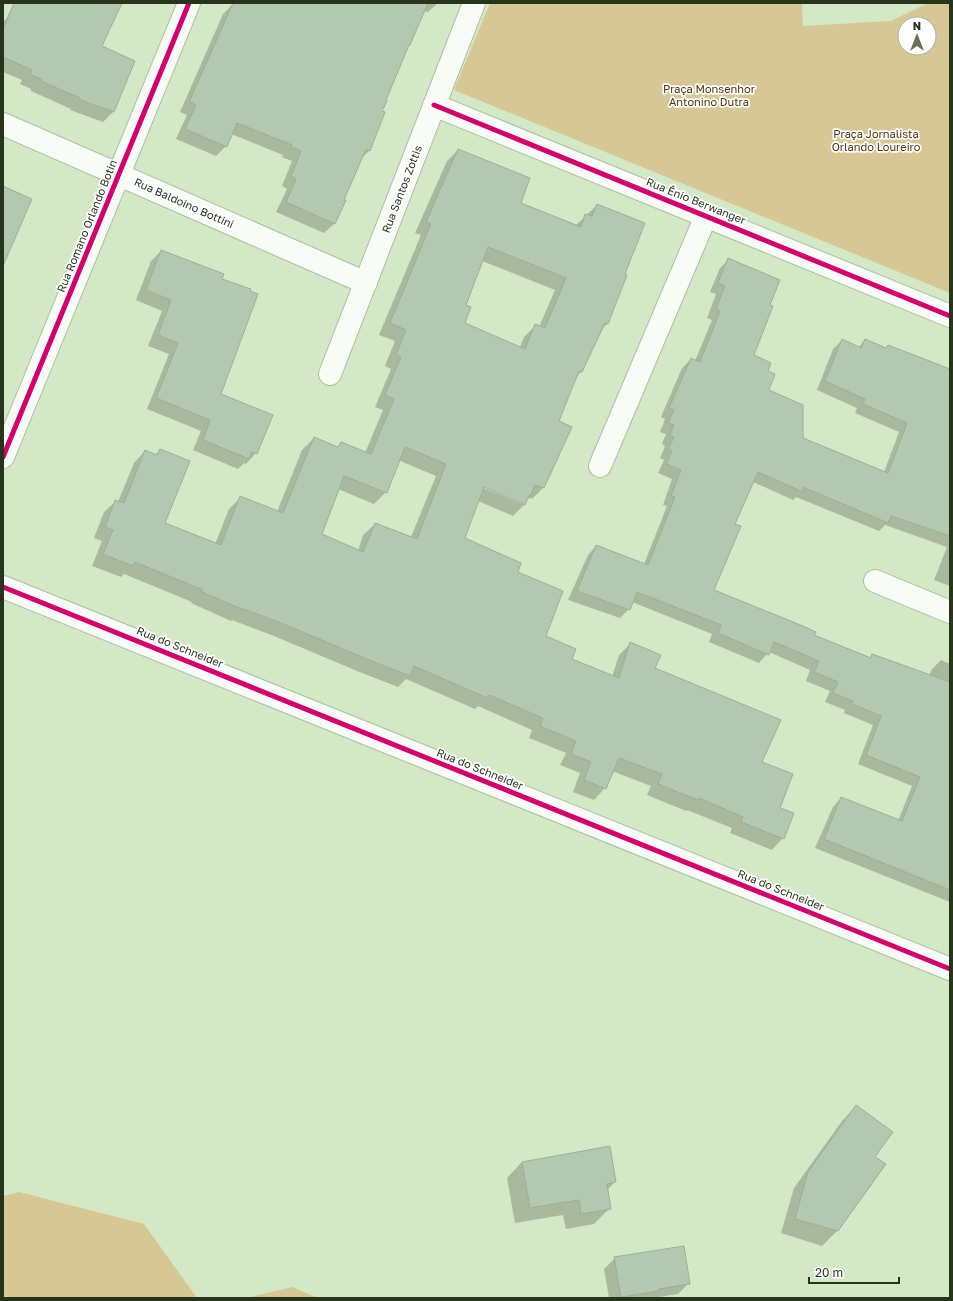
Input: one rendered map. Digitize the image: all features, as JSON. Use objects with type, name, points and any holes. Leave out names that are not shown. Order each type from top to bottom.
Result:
[{"type":"street","name":"Rua Romano Orlando Botin","points":[[3,457],[188,3]]},
{"type":"street","name":"Rua Santos Zottis","points":[[330,374],[474,3]]},
{"type":"street","name":"Rua Ênio Berwanger","points":[[434,105],[950,316]]},
{"type":"street","name":"Rua Baldoino Bottini","points":[[3,124],[366,282]]},
{"type":"street","points":[[600,466],[706,216]]},
{"type":"street","points":[[875,581],[950,612]]},
{"type":"street","name":"Rua do Schneider","points":[[3,587],[950,969]]},
{"type":"green space","name":"Praça Monsenhor Antonino Dutra","points":[[490,3],[802,3],[803,26],[891,21],[897,18],[897,56],[937,56],[937,16],[901,16],[928,3],[950,3],[950,293],[454,90]]},
{"type":"green space","points":[[19,1192],[144,1224],[197,1298],[3,1298],[3,1196]]},
{"type":"green space","points":[[292,1287],[318,1298],[246,1298]]},
{"type":"building","points":[[14,3],[122,3],[102,46],[135,61],[114,112],[80,100],[80,98],[41,81],[41,79],[30,74],[32,70],[3,57],[3,29]]},
{"type":"building","points":[[233,3],[428,3],[386,100],[387,101],[382,111],[385,112],[370,151],[366,149],[335,224],[286,202],[296,179],[291,176],[301,151],[291,147],[292,145],[237,123],[227,147],[185,129],[196,105],[189,102]]},
{"type":"building","points":[[458,149],[530,178],[521,203],[581,227],[585,214],[592,216],[597,204],[645,223],[625,274],[627,275],[608,324],[605,323],[582,372],[579,371],[559,421],[572,427],[544,488],[535,485],[525,505],[484,487],[465,538],[521,563],[518,572],[563,591],[546,636],[576,649],[572,659],[619,678],[630,642],[661,655],[655,668],[781,720],[762,762],[793,774],[780,808],[794,813],[784,839],[741,822],[743,817],[699,798],[698,800],[658,784],[662,774],[619,758],[606,789],[584,780],[591,762],[571,754],[576,741],[540,726],[543,718],[489,695],[487,698],[414,666],[410,676],[286,625],[244,610],[202,592],[203,590],[135,562],[133,566],[103,554],[113,530],[105,527],[115,500],[124,503],[145,450],[157,455],[160,449],[190,461],[165,523],[221,545],[240,496],[283,513],[314,437],[338,447],[341,442],[371,454],[394,399],[385,395],[401,357],[396,355],[406,330],[390,323],[431,224],[426,222]],"holes":[[[488,247],[566,278],[545,328],[535,324],[525,349],[465,323],[471,307],[466,305]],[[405,447],[446,464],[417,539],[375,523],[363,552],[322,534],[344,476],[387,493]]]},
{"type":"building","points":[[3,186],[32,199],[3,266]]},
{"type":"building","points":[[161,250],[224,274],[222,279],[251,289],[250,291],[258,294],[221,394],[273,415],[257,454],[252,452],[249,459],[203,440],[210,420],[156,398],[178,343],[158,335],[171,300],[146,290]]},
{"type":"building","points":[[728,258],[780,280],[770,305],[773,306],[754,355],[771,363],[768,371],[775,374],[769,390],[803,405],[803,438],[888,473],[907,423],[863,404],[865,399],[825,381],[842,339],[861,348],[865,339],[886,348],[888,345],[950,369],[950,536],[891,516],[888,523],[803,487],[803,492],[758,472],[735,524],[741,526],[714,590],[803,626],[816,632],[814,635],[871,658],[872,654],[950,682],[950,890],[824,839],[841,797],[902,821],[920,777],[866,755],[881,716],[852,704],[853,701],[833,693],[838,682],[814,672],[819,661],[774,642],[769,655],[718,633],[721,625],[637,592],[630,610],[577,591],[596,545],[648,565],[675,497],[671,496],[681,470],[666,464],[672,451],[668,449],[674,437],[670,435],[674,425],[668,423],[674,410],[669,408],[691,358],[700,362],[720,311],[716,309],[725,286],[718,283]]},
{"type":"building","points":[[856,1105],[893,1132],[875,1157],[886,1164],[838,1231],[795,1219],[808,1172]]},
{"type":"building","points":[[610,1146],[616,1182],[607,1184],[611,1209],[581,1214],[579,1200],[530,1208],[522,1162]]},
{"type":"building","points":[[684,1246],[690,1284],[621,1297],[614,1257]]},
{"type":"cycle path","points":[[3,457],[189,3]]},
{"type":"cycle path","points":[[434,105],[950,316]]},
{"type":"cycle path","points":[[3,587],[950,969]]},
{"type":"park label","name":"Praça Jornalista Orlando Loureiro","points":[[876,140]]}]
